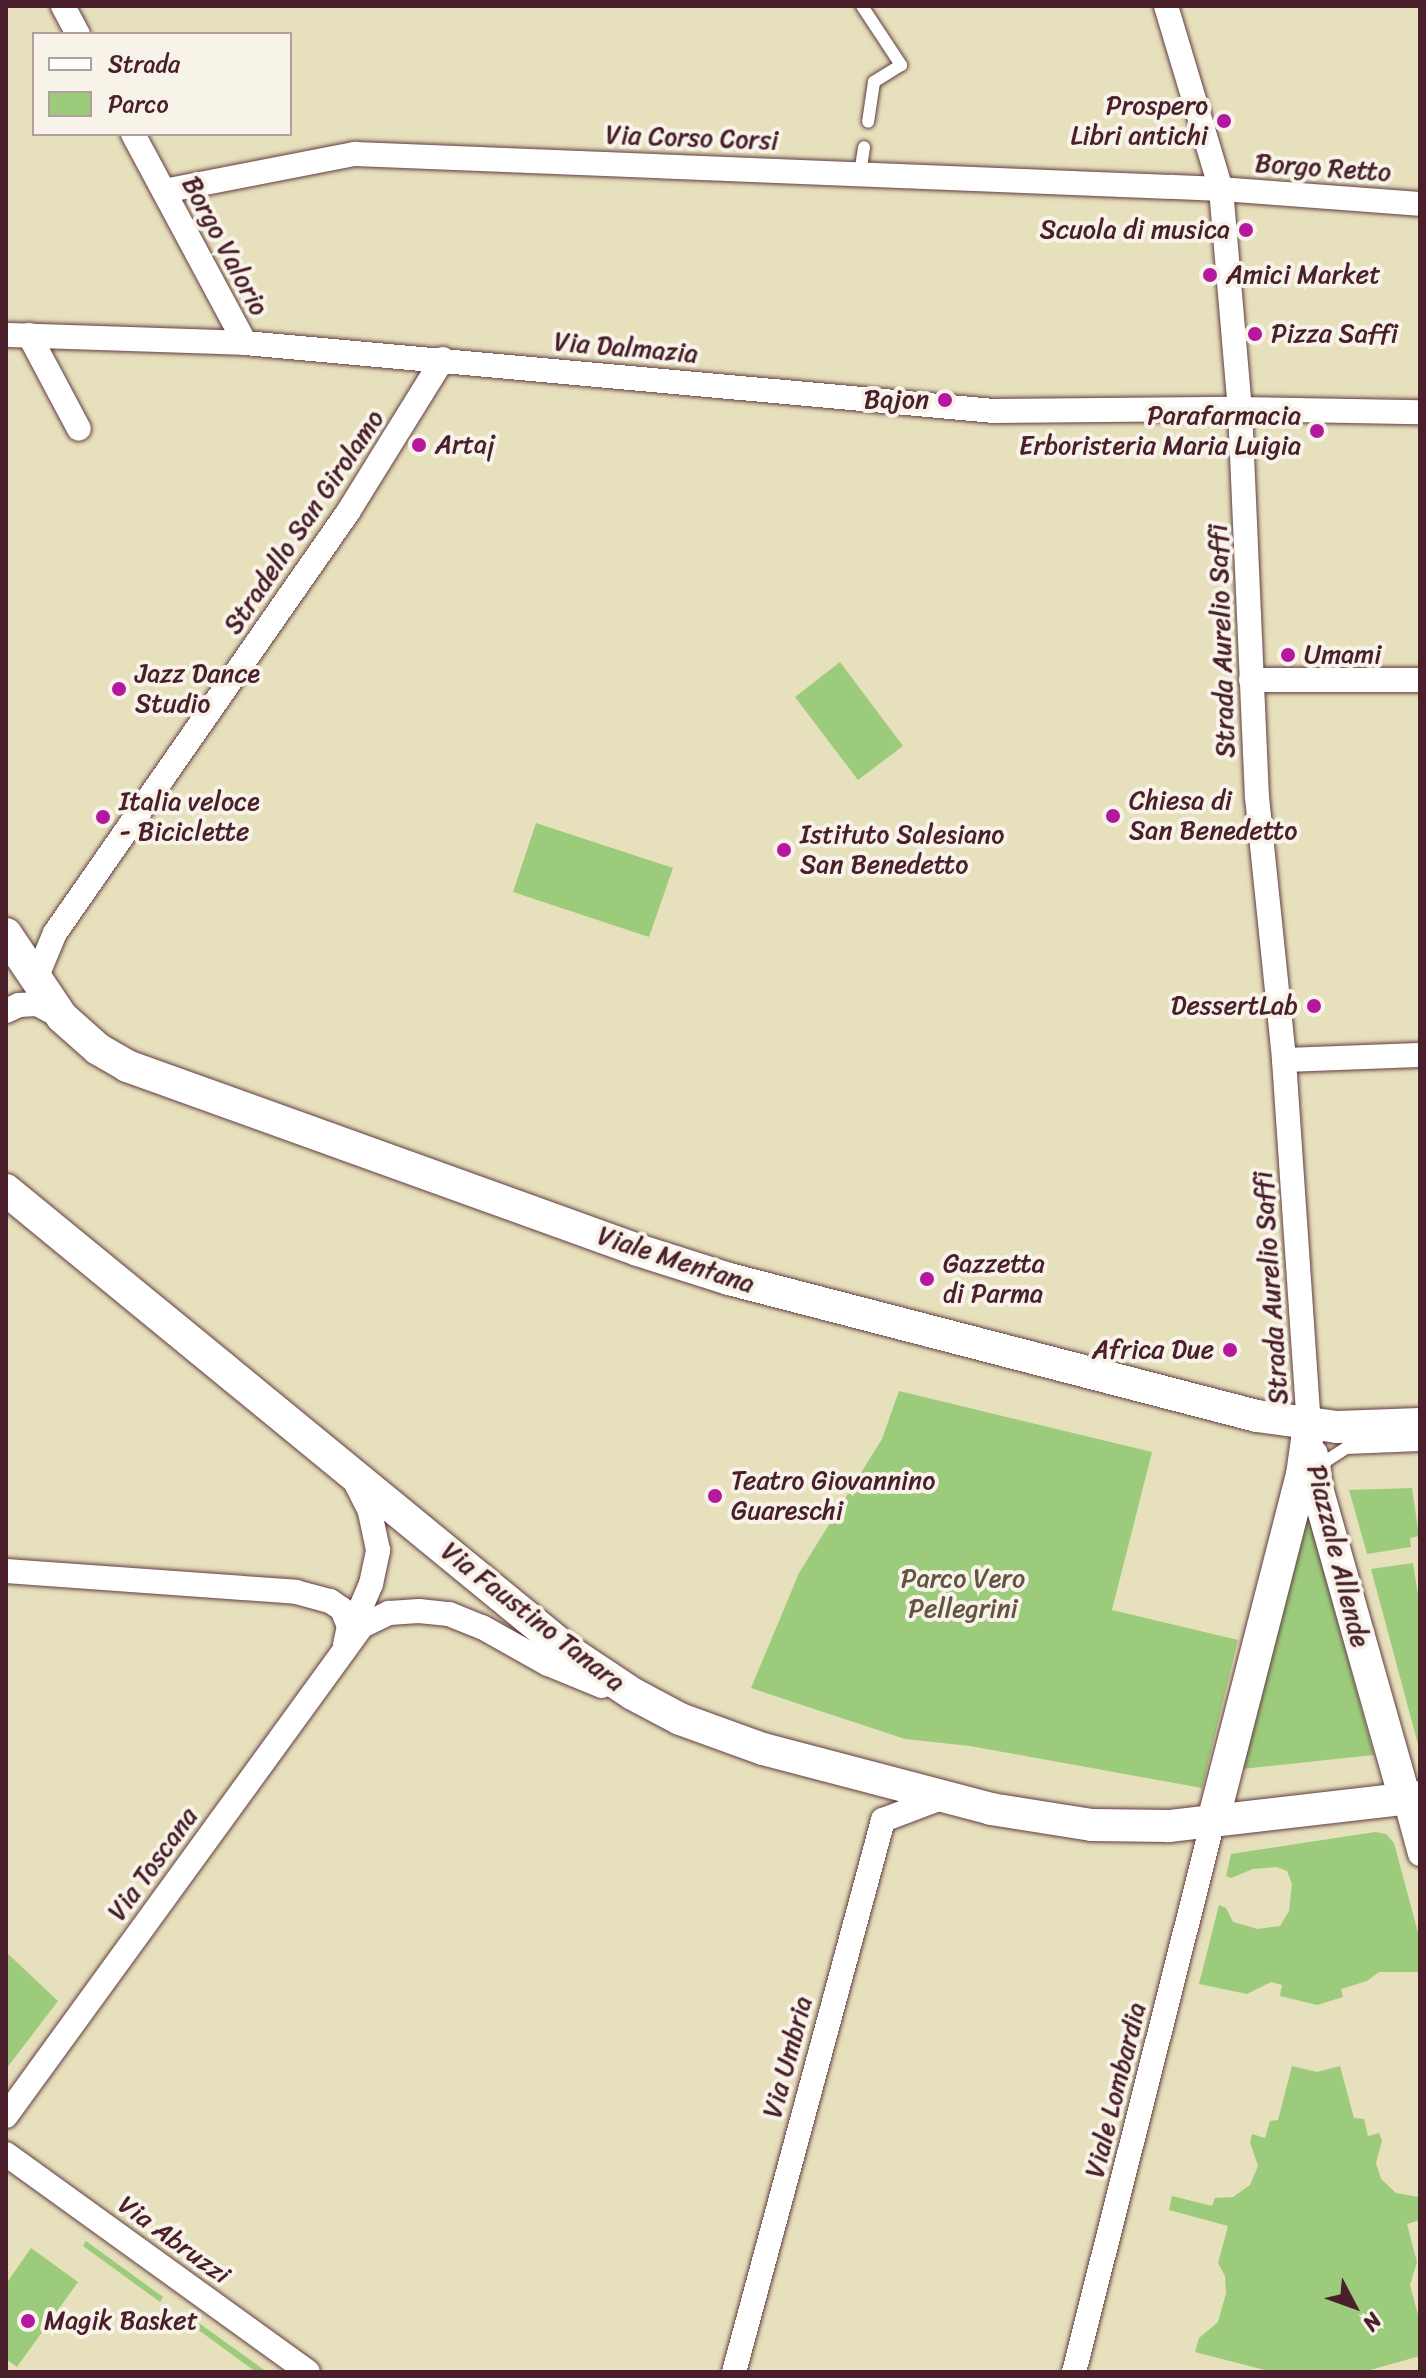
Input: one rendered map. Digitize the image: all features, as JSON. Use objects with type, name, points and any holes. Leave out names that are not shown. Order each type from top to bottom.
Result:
[{"type":"main road","name":"Viale Mentana","points":[[6,934],[53,1007],[98,1049],[143,1073],[682,1265],[1228,1409],[1309,1425],[1420,1424]]},
{"type":"main road","name":"Via Faustino Tanara","points":[[6,1190],[567,1650],[657,1708],[748,1745],[1024,1816],[1092,1825],[1169,1826],[1213,1821]]},
{"type":"main road","name":"Piazzale Allende","points":[[1309,1425],[1317,1488],[1412,1798]]},
{"type":"main road","name":"Piazzale Allende","points":[[1213,1821],[1302,1475],[1309,1425]]},
{"type":"main road","points":[[1213,1821],[1412,1798]]},
{"type":"street","points":[[63,6],[77,32]]},
{"type":"street","name":"Strada Aurelio Saffi","points":[[1166,6],[1221,189],[1240,409],[1257,797],[1284,1060],[1309,1425]]},
{"type":"street","name":"Borgo Valorio","points":[[134,136],[245,343]]},
{"type":"street","name":"Via Corso Corsi","points":[[164,191],[355,154],[1221,189]]},
{"type":"street","name":"Borgo Retto","points":[[1221,189],[1420,204]]},
{"type":"street","points":[[17,335],[79,429]]},
{"type":"street","name":"Via Dalmazia","points":[[17,335],[245,343],[993,411],[1240,409],[1420,412]]},
{"type":"street","name":"Stradello San Girolamo","points":[[53,1007],[39,971],[55,933],[348,512],[443,359]]},
{"type":"street","points":[[1251,680],[1420,680]]},
{"type":"street","points":[[6,1011],[19,1005],[53,1007]]},
{"type":"street","points":[[1284,1060],[1420,1055]]},
{"type":"street","name":"Via Toscana","points":[[338,1462],[366,1501],[378,1540],[374,1572],[345,1645]]},
{"type":"street","points":[[6,1571],[286,1591],[361,1608],[404,1612]]},
{"type":"street","points":[[325,1600],[339,1606],[346,1616],[349,1631],[345,1645]]},
{"type":"street","name":"Via Toscana","points":[[6,2116],[345,1645],[374,1618],[404,1612],[433,1611],[465,1620],[548,1664],[657,1708]]},
{"type":"street","name":"Via Umbria","points":[[734,2372],[883,1820],[944,1797]]},
{"type":"street","points":[[1412,1798],[1420,1854]]},
{"type":"street","name":"Viale Lombardia","points":[[1074,2372],[1213,1821]]},
{"type":"street","name":"Via Abruzzi","points":[[6,2154],[308,2372]]},
{"type":"lane","points":[[862,6],[901,65],[874,82],[868,122]]},
{"type":"lane","points":[[860,173],[864,147]]},
{"type":"lane","points":[[1317,1488],[1326,1461],[1346,1448],[1420,1445]]},
{"type":"green space","points":[[840,662],[903,746],[858,780],[795,697]]},
{"type":"green space","points":[[536,823],[673,868],[649,937],[513,892]]},
{"type":"green space","name":"Parco Vero Pellegrini","points":[[899,1391],[1152,1452],[1112,1610],[1238,1640],[1202,1788],[970,1746],[905,1739],[751,1688],[799,1573],[882,1439]]},
{"type":"green space","points":[[1412,1488],[1419,1536],[1410,1538],[1411,1547],[1367,1554],[1349,1490]]},
{"type":"green space","points":[[1307,1518],[1374,1755],[1242,1769]]},
{"type":"green space","points":[[1413,1563],[1420,1608],[1419,1748],[1371,1569]]},
{"type":"green space","points":[[1375,1832],[1386,1834],[1394,1843],[1420,1940],[1420,1972],[1379,1972],[1367,1981],[1341,1989],[1343,1997],[1317,2005],[1280,1996],[1282,1985],[1271,1982],[1247,1994],[1199,1984],[1219,1905],[1226,1908],[1233,1922],[1258,1929],[1280,1926],[1289,1911],[1292,1884],[1287,1871],[1277,1867],[1253,1869],[1231,1878],[1226,1876],[1231,1854]]},
{"type":"green space","points":[[6,1952],[58,2001],[6,2069]]},
{"type":"green space","points":[[1292,2066],[1317,2072],[1340,2066],[1354,2118],[1364,2119],[1368,2136],[1379,2133],[1382,2141],[1376,2163],[1381,2179],[1396,2193],[1419,2197],[1420,2220],[1407,2224],[1417,2262],[1410,2285],[1420,2322],[1420,2356],[1363,2372],[1272,2372],[1195,2352],[1199,2338],[1218,2322],[1226,2293],[1225,2276],[1218,2263],[1228,2226],[1169,2210],[1172,2196],[1212,2206],[1215,2198],[1233,2197],[1250,2185],[1258,2166],[1250,2142],[1252,2134],[1265,2138],[1270,2121],[1278,2120]]},
{"type":"green space","points":[[86,2241],[163,2297],[160,2302],[83,2246]]},
{"type":"green space","name":"Magik Basket","points":[[31,2248],[78,2282],[17,2367],[6,2359],[6,2284]]},
{"type":"green space","points":[[196,2321],[267,2372],[256,2372],[193,2326]]},
{"type":"place","name":"Prospero Libri antichi","points":[[1224,121]]},
{"type":"place","name":"Scuola di musica","points":[[1246,230]]},
{"type":"place","name":"Amici Market","points":[[1210,275]]},
{"type":"place","name":"Pizza Saffi","points":[[1255,334]]},
{"type":"place","name":"Bajon","points":[[945,400]]},
{"type":"place","name":"Parafarmacia Erboristeria Maria Luigia","points":[[1317,431]]},
{"type":"place","name":"Artaj","points":[[419,445]]},
{"type":"place","name":"Umami","points":[[1288,655]]},
{"type":"place","name":"Jazz Dance Studio","points":[[119,689]]},
{"type":"place","name":"Chiesa di San Benedetto","points":[[1113,816]]},
{"type":"place","name":"Italia veloce - Biciclette","points":[[103,817]]},
{"type":"place","name":"Istituto Salesiano San Benedetto","points":[[784,850]]},
{"type":"place","name":"DessertLab","points":[[1314,1006]]},
{"type":"place","name":"Gazzetta di Parma","points":[[927,1279]]},
{"type":"place","name":"Africa Due","points":[[1230,1350]]},
{"type":"place","name":"Teatro Giovannino Guareschi","points":[[715,1496]]},
{"type":"place","name":"Magik Basket","points":[[28,2321]]}]
